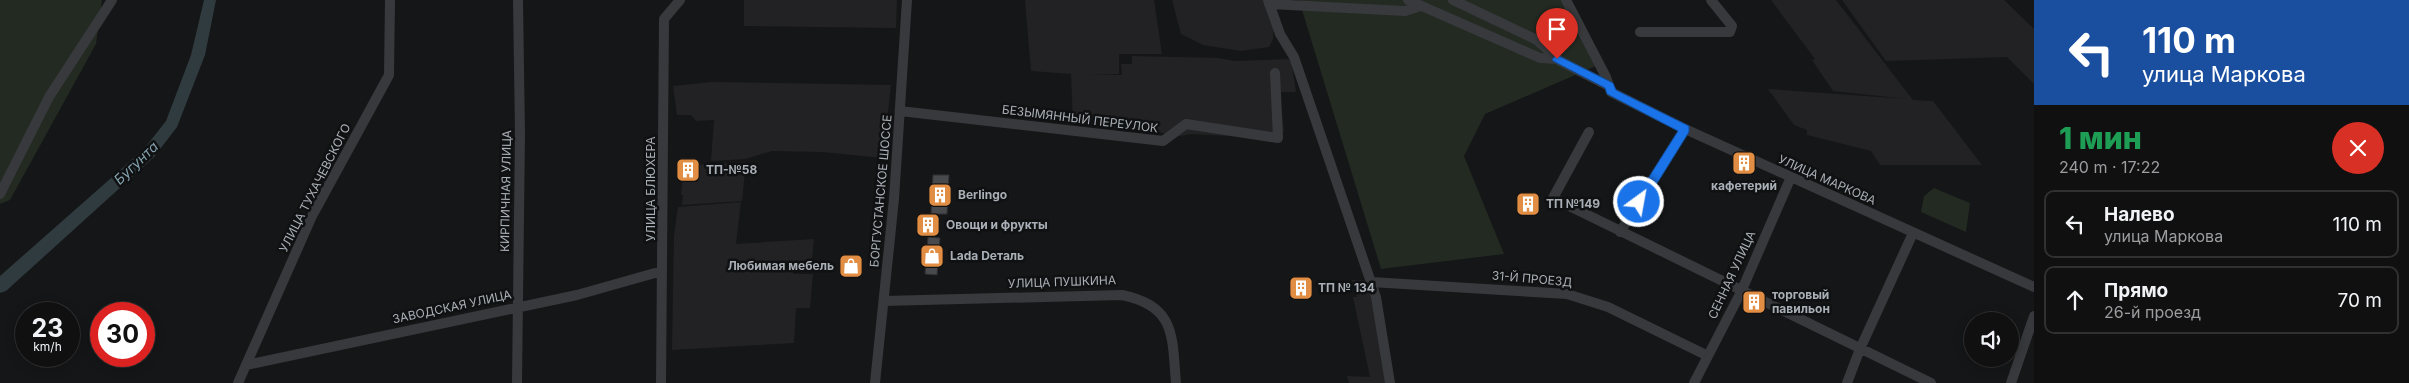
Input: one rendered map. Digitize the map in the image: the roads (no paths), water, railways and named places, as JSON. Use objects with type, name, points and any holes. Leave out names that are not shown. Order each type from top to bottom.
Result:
[{"type":"street","points":[[0,194],[49,97],[87,42],[112,0]]},
{"type":"street","name":"УЛИЦА ТУХАЧЕВСКОГО","points":[[238,383],[312,216],[389,75],[390,0]]},
{"type":"street","name":"КИРПИЧНАЯ УЛИЦА","points":[[517,383],[520,134],[518,0]]},
{"type":"street","name":"УЛИЦА БЛЮХЕРА","points":[[661,383],[664,19],[680,0]]},
{"type":"street","name":"БОРГУСТАНСКОЕ ШОССЕ","points":[[875,383],[900,111],[907,0]]},
{"type":"street","points":[[1408,0],[1540,58],[1557,59]]},
{"type":"street","points":[[1453,0],[1537,40],[1542,48],[1557,59]]},
{"type":"street","points":[[1566,0],[1610,89]]},
{"type":"street","points":[[1640,32],[1730,32],[1732,26],[1711,0]]},
{"type":"street","points":[[1390,383],[1376,297],[1294,57],[1280,34],[1269,2],[1405,11],[1421,6]]},
{"type":"street","name":"УЛИЦА МАРКОВА","points":[[1557,59],[1685,129],[2034,287]]},
{"type":"street","name":"БЕЗЫМЯННЫЙ ПЕРЕУЛОК","points":[[900,111],[1163,141],[1186,124],[1278,138],[1275,74]]},
{"type":"street","points":[[1620,232],[1685,129]]},
{"type":"street","points":[[1589,132],[1553,198],[1741,292],[1931,383]]},
{"type":"street","name":"СЕННАЯ УЛИЦА","points":[[1694,383],[1741,292],[1791,177]]},
{"type":"street","points":[[1847,383],[1860,349],[1913,233]]},
{"type":"street","name":"ЗАВОДСКАЯ УЛИЦА","points":[[246,365],[577,295],[662,271]]},
{"type":"street","name":"31-Й ПРОЕЗД","points":[[1371,282],[1567,294],[1608,307],[1708,356]]},
{"type":"street","name":"УЛИЦА ПУШКИНА","points":[[884,300],[1122,295],[1139,297],[1163,313],[1169,323],[1176,383]]},
{"type":"street","points":[[2011,383],[2034,316]]},
{"type":"waterway","name":"Бугунта","points":[[0,286],[149,153],[172,123],[198,55],[210,0]]},
{"type":"place","name":"кафетерий","points":[[1744,163]]},
{"type":"place","name":"ТП-№58","points":[[688,170]]},
{"type":"place","name":"Berlingo","points":[[940,195]]},
{"type":"place","name":"ТП №149","points":[[1528,204]]},
{"type":"place","name":"Овощи и фрукты","points":[[928,225]]},
{"type":"place","name":"Lada Dеталь","points":[[932,256]]},
{"type":"place","name":"Любимая мебель","points":[[851,266]]},
{"type":"place","name":"ТП № 134","points":[[1301,288]]},
{"type":"place","name":"торговый павильон","points":[[1754,302]]}]
